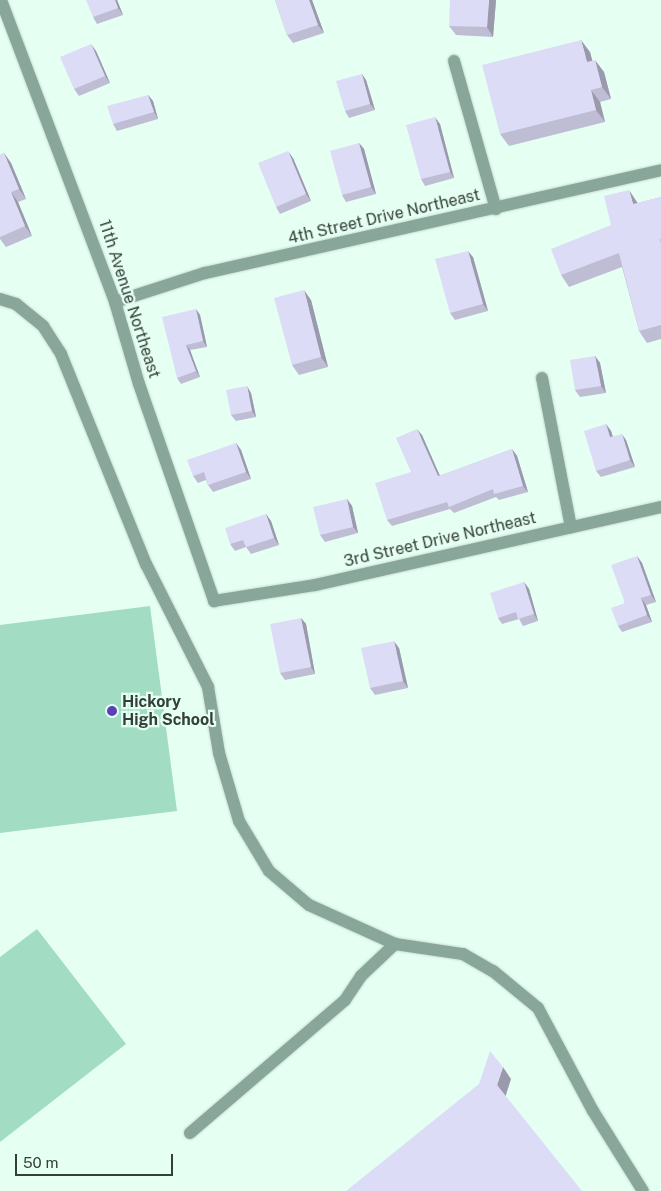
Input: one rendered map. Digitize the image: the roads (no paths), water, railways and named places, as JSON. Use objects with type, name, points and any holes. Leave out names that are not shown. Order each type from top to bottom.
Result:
[{"type":"street","name":"11th Avenue Northeast","points":[[1,0],[115,302],[139,384],[214,601],[224,599]]},
{"type":"street","points":[[454,61],[496,209]]},
{"type":"street","name":"4th Street Drive Northeast","points":[[115,302],[205,273],[496,209],[661,170]]},
{"type":"street","points":[[0,299],[16,304],[43,326],[61,354],[146,564],[208,687],[219,753],[239,820],[269,871],[309,904],[395,944],[463,954],[493,971],[538,1008],[593,1111],[643,1191]]},
{"type":"street","points":[[542,378],[571,527]]},
{"type":"street","name":"3rd Street Drive Northeast","points":[[224,599],[315,585],[661,507]]},
{"type":"street","points":[[190,1133],[345,1000],[361,976],[395,944]]},
{"type":"place","name":"Hickory High School","points":[[112,711]]}]
